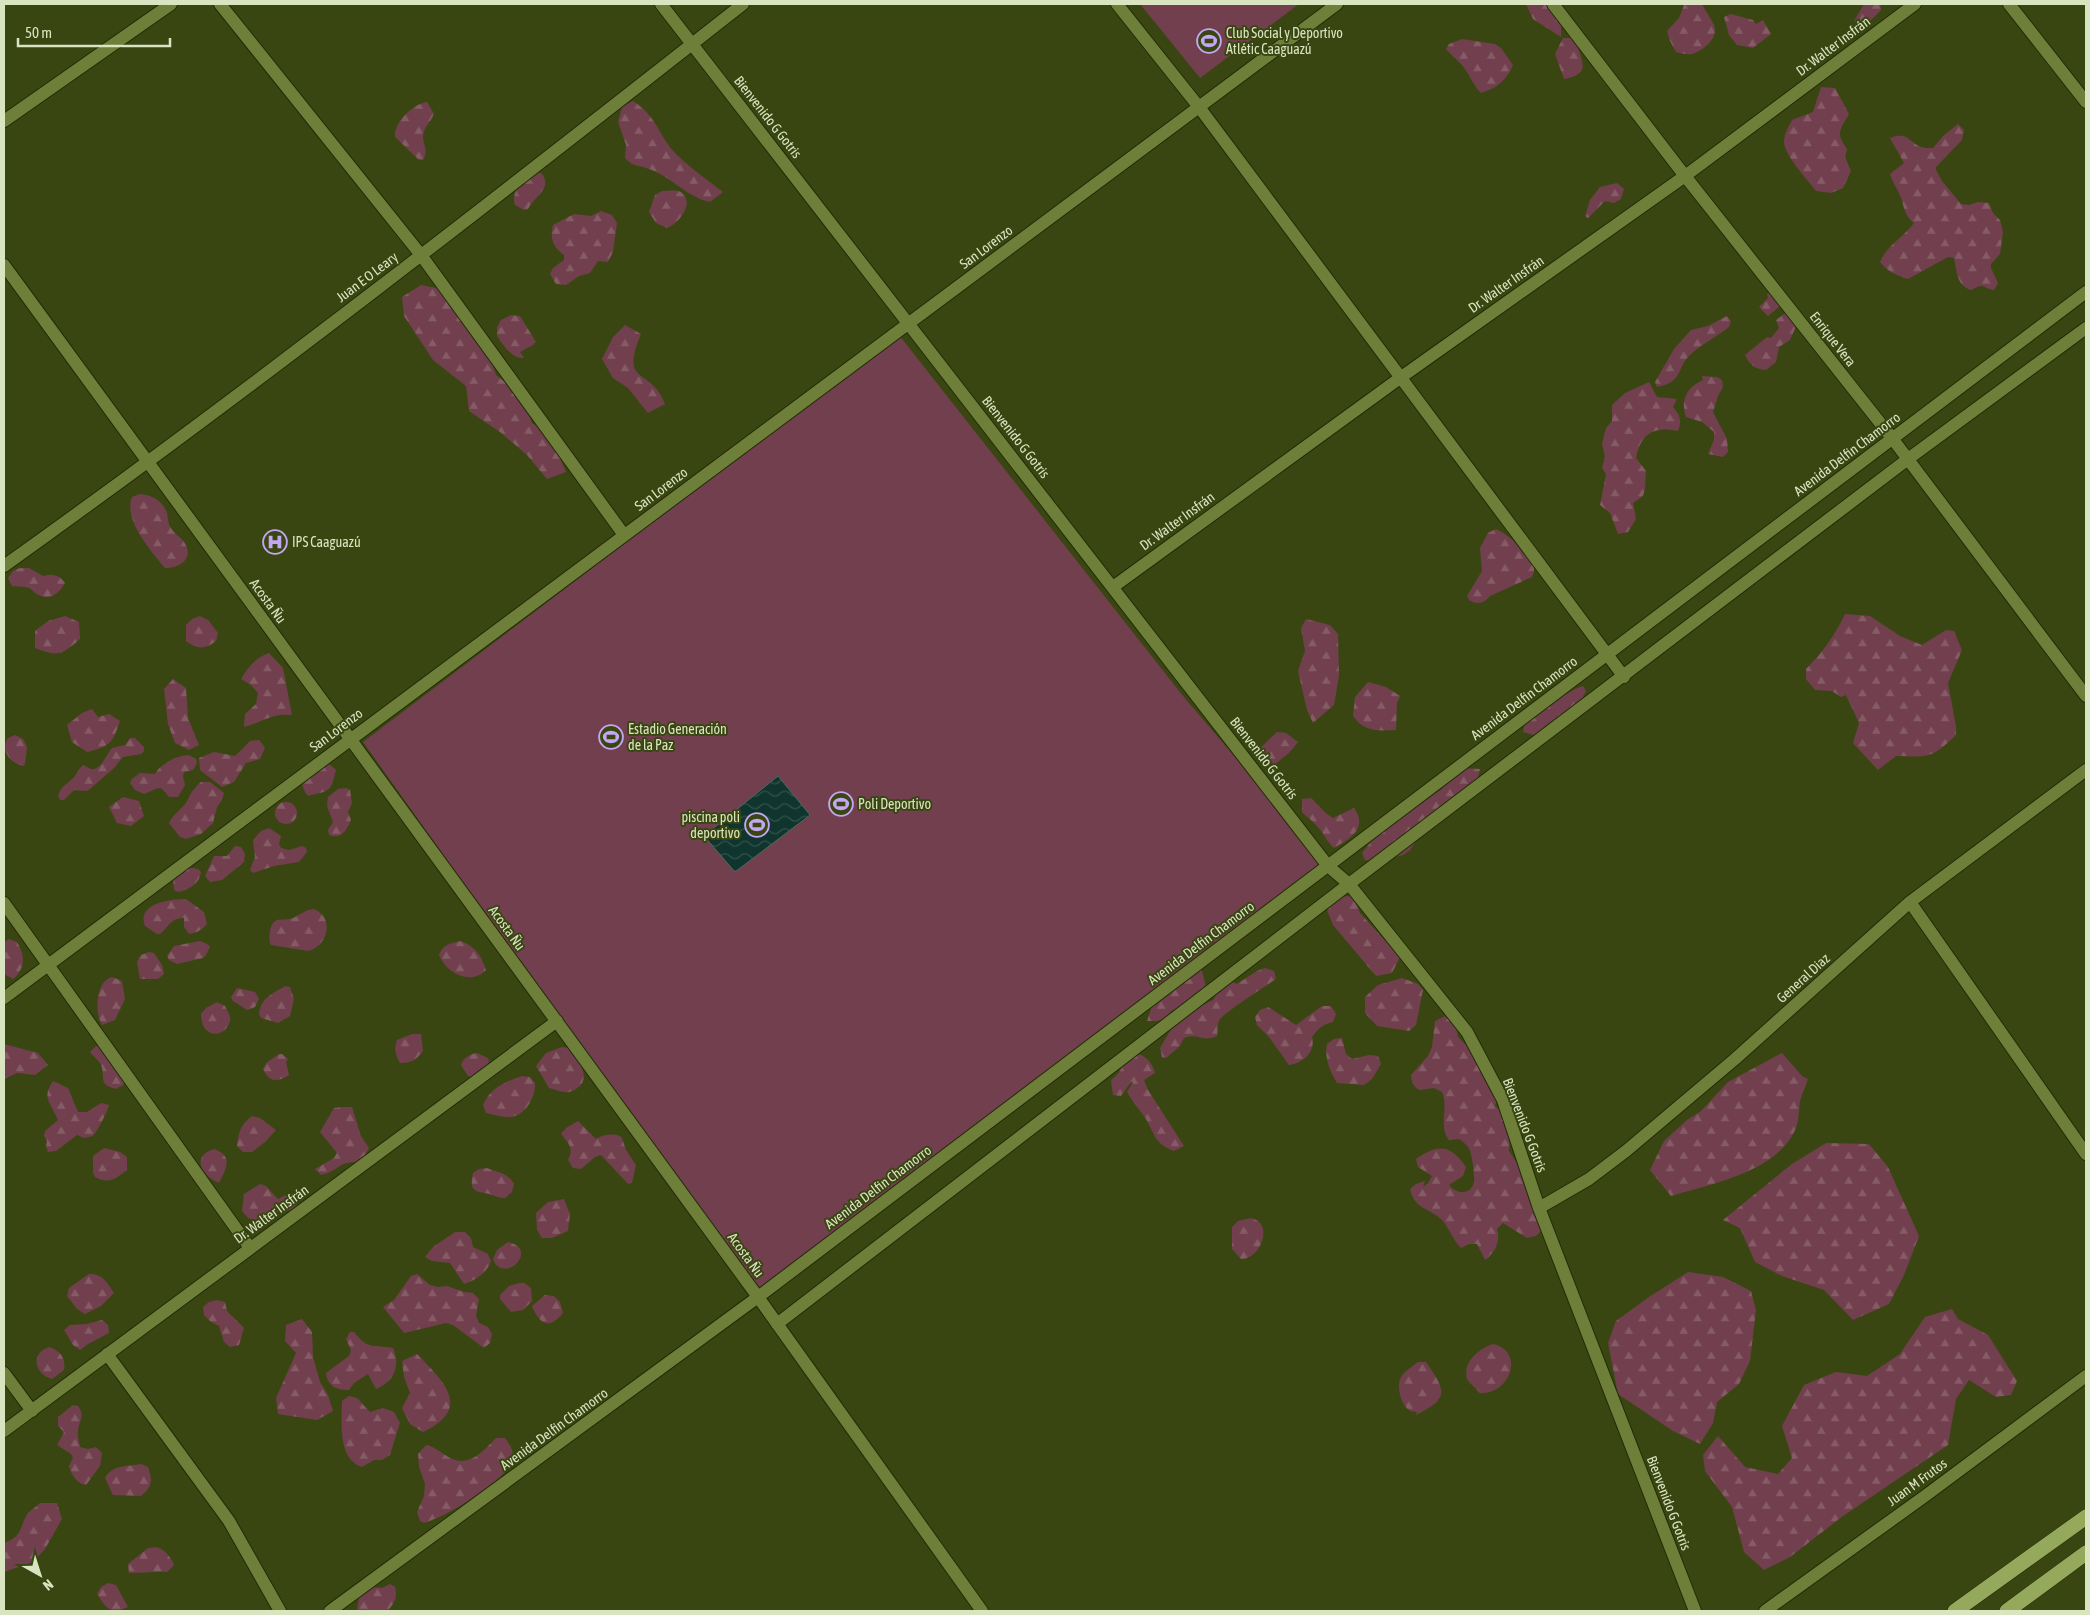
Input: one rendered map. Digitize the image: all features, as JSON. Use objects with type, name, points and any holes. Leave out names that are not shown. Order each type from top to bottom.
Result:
[{"type":"highway","points":[[1955,1611],[2086,1517]]},
{"type":"highway","points":[[2007,1611],[2086,1553]]},
{"type":"street","points":[[4,120],[171,4]]},
{"type":"street","points":[[220,4],[421,255],[624,535]]},
{"type":"street","name":"Bienvenido G Gotris","points":[[661,4],[1328,866],[1349,884],[1467,1032],[1503,1100],[1539,1208],[1695,1611]]},
{"type":"street","name":"Juan E O Leary","points":[[4,566],[148,463],[421,255],[743,4]]},
{"type":"street","points":[[1117,4],[1199,107],[1606,655],[1624,676]]},
{"type":"street","name":"San Lorenzo","points":[[4,998],[350,738],[1337,4]]},
{"type":"street","name":"Enrique Vera","points":[[1553,4],[1685,176],[1892,438],[2086,696]]},
{"type":"street","name":"Dr. Walter Insfrán","points":[[1113,587],[1400,378],[1685,176],[1915,4]]},
{"type":"street","points":[[2008,4],[2086,102]]},
{"type":"street","name":"Acosta Ñu","points":[[4,265],[758,1297],[982,1611]]},
{"type":"street","name":"Avenida Delfin Chamorro","points":[[330,1611],[758,1297],[2086,292]]},
{"type":"street","points":[[777,1324],[1349,884],[1908,459],[2086,328]]},
{"type":"street","name":"General Diaz","points":[[1539,1208],[1589,1179],[1626,1152],[1735,1059],[1910,902],[2086,770]]},
{"type":"street","points":[[1910,902],[2086,1154]]},
{"type":"street","points":[[4,903],[250,1248]]},
{"type":"street","name":"Dr. Walter Insfrán","points":[[4,1431],[557,1021]]},
{"type":"street","points":[[107,1354],[229,1521],[280,1611]]},
{"type":"street","points":[[4,1373],[32,1411]]},
{"type":"street","name":"Juan M Frutos","points":[[1765,1611],[1925,1496],[2086,1376]]},
{"type":"green space","name":"Club Social y Deportivo Atlétic Caaguazú","points":[[1140,4],[1299,4],[1200,78]]},
{"type":"green space","points":[[1526,4],[1550,4],[1561,19],[1561,37],[1533,19]]},
{"type":"green space","points":[[1702,4],[1713,22],[1715,30],[1712,39],[1701,50],[1684,54],[1676,52],[1667,31],[1679,18],[1684,5]]},
{"type":"green space","points":[[1864,4],[1880,4],[1881,10],[1869,22],[1861,25],[1854,21]]},
{"type":"green space","points":[[1731,14],[1753,20],[1756,24],[1763,20],[1771,34],[1753,48],[1737,45],[1729,35],[1724,17]]},
{"type":"green space","points":[[1563,38],[1575,38],[1583,63],[1580,73],[1574,77],[1564,79],[1555,54]]},
{"type":"green space","points":[[1462,39],[1495,44],[1501,48],[1513,65],[1501,83],[1481,93],[1463,67],[1446,49],[1449,44]]},
{"type":"green space","points":[[1821,87],[1835,88],[1849,114],[1841,128],[1840,135],[1847,149],[1845,157],[1851,171],[1843,188],[1831,193],[1816,191],[1788,154],[1784,142],[1792,120],[1813,112]]},
{"type":"green space","points":[[633,101],[646,111],[674,152],[723,192],[710,202],[701,199],[693,196],[655,171],[630,163],[625,158],[626,145],[618,122],[622,107]]},
{"type":"green space","points":[[427,102],[434,114],[423,133],[425,157],[423,160],[419,160],[395,137],[398,125],[405,115],[416,106]]},
{"type":"green space","points":[[1958,124],[1964,130],[1962,140],[1936,167],[1936,170],[1942,181],[1961,204],[1989,203],[1993,213],[2000,220],[2003,232],[2000,254],[1991,264],[1998,283],[1994,290],[1981,286],[1971,290],[1962,285],[1958,277],[1954,258],[1948,257],[1908,279],[1892,273],[1880,262],[1891,246],[1914,223],[1906,212],[1890,174],[1904,163],[1890,138],[1901,136],[1908,138],[1921,147],[1933,148],[1943,136]]},
{"type":"green space","points":[[532,172],[541,173],[545,183],[544,188],[528,209],[524,210],[515,205],[514,196],[521,183]]},
{"type":"green space","points":[[1617,183],[1624,189],[1621,199],[1614,203],[1605,201],[1588,218],[1585,216],[1590,200],[1600,187]]},
{"type":"green space","points":[[662,191],[680,192],[686,197],[687,203],[684,213],[680,218],[667,228],[656,223],[649,212],[655,195]]},
{"type":"green space","points":[[601,211],[612,215],[617,223],[613,252],[608,262],[598,261],[590,273],[579,276],[566,285],[556,284],[550,274],[553,268],[564,260],[564,255],[553,242],[553,225],[574,214],[591,216]]},
{"type":"green space","points":[[421,285],[441,289],[488,352],[496,375],[505,382],[515,380],[532,423],[551,437],[566,472],[547,479],[527,455],[500,432],[469,411],[466,386],[433,360],[404,316],[402,297]]},
{"type":"green space","points":[[1774,290],[1780,306],[1768,316],[1759,307],[1768,298],[1767,294]]},
{"type":"green space","points":[[1792,308],[1798,322],[1790,340],[1779,347],[1776,362],[1766,370],[1753,366],[1745,355],[1767,337],[1771,338],[1779,328],[1776,320]]},
{"type":"green space","points":[[511,315],[520,316],[536,342],[520,352],[524,358],[512,354],[497,336],[497,327],[501,320]]},
{"type":"green space","points":[[1727,316],[1731,321],[1729,327],[1690,355],[1672,382],[1657,387],[1655,382],[1674,349],[1691,330],[1708,326]]},
{"type":"green space","points":[[625,325],[641,334],[635,351],[635,369],[659,392],[665,404],[648,413],[628,388],[613,378],[602,359],[613,337]]},
{"type":"green space","name":"Poli Deportivo","points":[[899,335],[1183,696],[1328,866],[758,1297],[363,742]]},
{"type":"green space","points":[[1702,376],[1717,377],[1722,380],[1723,387],[1713,412],[1727,439],[1728,452],[1723,457],[1708,454],[1714,440],[1714,432],[1702,422],[1686,417],[1684,411],[1686,395],[1693,386],[1703,380]]},
{"type":"green space","points":[[1649,382],[1657,397],[1677,399],[1673,407],[1680,418],[1680,424],[1678,431],[1655,431],[1645,437],[1641,443],[1636,458],[1646,471],[1645,489],[1643,496],[1633,503],[1636,519],[1628,532],[1618,534],[1610,513],[1600,505],[1606,474],[1602,468],[1605,457],[1602,444],[1606,428],[1612,421],[1612,405],[1625,393]]},
{"type":"green space","points":[[140,494],[156,499],[163,505],[170,526],[183,540],[187,548],[187,557],[181,564],[165,568],[140,535],[131,515],[130,506],[132,497]]},
{"type":"green space","points":[[1496,529],[1513,540],[1530,558],[1534,569],[1532,577],[1490,596],[1483,602],[1475,603],[1469,600],[1467,596],[1482,571],[1480,548],[1488,533]]},
{"type":"green space","points":[[20,568],[29,568],[43,576],[56,576],[65,583],[54,595],[43,597],[29,588],[12,586],[8,578],[13,571]]},
{"type":"green space","points":[[1845,614],[1870,616],[1900,636],[1922,645],[1946,630],[1954,631],[1962,650],[1948,683],[1956,735],[1941,749],[1923,756],[1896,756],[1878,770],[1853,743],[1859,723],[1846,695],[1841,697],[1832,691],[1815,690],[1806,679],[1806,669],[1828,643]]},
{"type":"green space","points":[[65,616],[79,622],[80,639],[59,653],[49,653],[35,648],[35,631],[48,621]]},
{"type":"green space","points":[[200,616],[208,620],[218,633],[216,641],[209,646],[198,647],[186,641],[186,625],[192,619]]},
{"type":"green space","points":[[1306,619],[1330,625],[1338,634],[1339,676],[1334,705],[1313,723],[1307,710],[1298,671],[1305,651],[1301,628]]},
{"type":"green space","points":[[269,653],[283,668],[292,715],[278,715],[244,727],[245,714],[256,704],[258,693],[251,685],[241,679],[252,663]]},
{"type":"green space","points":[[173,679],[186,688],[188,718],[199,745],[189,750],[175,743],[168,724],[164,689]]},
{"type":"green space","points":[[1368,682],[1386,687],[1400,696],[1397,703],[1396,730],[1367,728],[1353,716],[1355,697]]},
{"type":"green space","points":[[1583,686],[1586,691],[1583,696],[1585,699],[1551,726],[1534,735],[1523,732],[1524,725],[1561,698]]},
{"type":"green space","points":[[92,709],[98,717],[109,714],[120,721],[110,743],[87,752],[72,742],[67,725],[82,713]]},
{"type":"green space","points":[[1277,732],[1286,733],[1298,742],[1289,753],[1275,764],[1264,759],[1257,751]]},
{"type":"green space","points":[[15,735],[23,739],[27,747],[25,764],[23,766],[10,759],[6,751],[5,747],[8,738]]},
{"type":"green space","points":[[130,738],[135,738],[144,747],[144,751],[141,754],[123,757],[114,768],[90,789],[87,791],[74,790],[64,800],[60,800],[58,796],[60,790],[74,777],[83,765],[95,769],[112,748],[125,745]]},
{"type":"green space","points":[[259,740],[265,748],[260,759],[246,763],[234,782],[222,787],[200,770],[199,758],[214,752],[235,756],[250,741]]},
{"type":"green space","points":[[189,755],[196,759],[197,763],[193,770],[184,772],[185,785],[178,797],[169,797],[161,788],[144,794],[135,790],[130,783],[140,773],[155,774],[157,770],[170,761]]},
{"type":"green space","points":[[314,760],[327,762],[336,770],[331,787],[321,793],[308,796],[303,787],[302,776],[306,767]]},
{"type":"green space","points":[[1463,768],[1480,769],[1477,782],[1422,832],[1410,850],[1403,855],[1376,861],[1365,860],[1362,853],[1377,834],[1391,826],[1412,807],[1420,804],[1442,789]]},
{"type":"green space","points":[[201,782],[210,782],[224,793],[217,807],[213,823],[201,834],[186,839],[180,837],[169,823]]},
{"type":"green space","points":[[346,788],[350,790],[352,803],[348,812],[351,820],[343,833],[337,836],[329,835],[328,830],[333,822],[327,806],[328,797],[338,789]]},
{"type":"green space","points":[[123,797],[139,801],[144,816],[131,826],[117,823],[109,807]]},
{"type":"green space","points":[[1311,798],[1333,818],[1354,808],[1359,821],[1356,832],[1334,848],[1318,827],[1302,812],[1302,799]]},
{"type":"green space","points":[[286,802],[294,805],[297,813],[294,821],[286,824],[278,821],[275,813],[278,805]]},
{"type":"green space","points":[[269,828],[281,836],[279,844],[281,848],[289,850],[302,846],[306,848],[307,852],[299,862],[274,866],[253,873],[250,870],[255,857],[253,840],[261,831]]},
{"type":"green space","points":[[235,846],[241,847],[245,854],[244,862],[222,880],[210,882],[205,876],[214,856],[227,856]]},
{"type":"green space","points":[[186,867],[198,869],[201,872],[200,876],[193,885],[186,890],[178,892],[174,890],[173,877]]},
{"type":"green space","points":[[1353,896],[1360,913],[1400,957],[1392,973],[1376,976],[1333,925],[1327,910],[1337,897]]},
{"type":"green space","points":[[186,899],[204,912],[207,924],[201,930],[189,934],[184,927],[184,918],[173,921],[160,934],[145,926],[144,918],[150,907],[164,901]]},
{"type":"green space","points":[[314,909],[321,913],[327,925],[324,938],[320,944],[308,951],[271,945],[270,931],[274,922],[291,919]]},
{"type":"green space","points":[[9,939],[17,942],[23,957],[22,966],[13,979],[4,974],[4,942]]},
{"type":"green space","points":[[200,941],[210,947],[203,958],[177,964],[169,960],[167,956],[174,946]]},
{"type":"green space","points":[[460,941],[474,948],[480,956],[486,970],[480,975],[466,977],[460,975],[453,972],[442,961],[439,955],[443,949],[450,944]]},
{"type":"green space","points":[[149,952],[154,953],[162,965],[164,974],[158,979],[140,979],[137,962],[141,955]]},
{"type":"green space","points":[[1195,967],[1202,971],[1206,987],[1188,1005],[1171,1011],[1166,1018],[1157,1021],[1147,1021],[1152,1006]]},
{"type":"green space","points":[[1265,968],[1274,971],[1276,979],[1235,1006],[1222,1017],[1218,1023],[1217,1036],[1208,1038],[1189,1036],[1184,1038],[1180,1046],[1166,1058],[1162,1057],[1160,1048],[1177,1019],[1213,1000],[1222,985],[1229,980],[1237,984]]},
{"type":"green space","points":[[112,977],[122,981],[125,999],[115,1020],[102,1025],[98,1013],[98,998],[103,984]]},
{"type":"green space","points":[[1402,978],[1418,984],[1423,990],[1416,1025],[1409,1031],[1377,1026],[1365,1013],[1365,997],[1378,985]]},
{"type":"green space","points":[[285,986],[290,987],[294,999],[290,1016],[278,1023],[261,1018],[259,1014],[260,1008],[265,1000]]},
{"type":"green space","points":[[237,988],[255,992],[259,999],[255,1007],[247,1010],[233,1001],[231,997]]},
{"type":"green space","points":[[217,1002],[225,1006],[230,1021],[223,1031],[214,1034],[205,1028],[201,1014],[206,1008]]},
{"type":"green space","points":[[1322,1006],[1331,1006],[1336,1014],[1333,1022],[1321,1027],[1312,1037],[1312,1047],[1307,1056],[1299,1062],[1289,1065],[1269,1037],[1257,1025],[1255,1017],[1260,1010],[1268,1007],[1296,1025]]},
{"type":"green space","points":[[1445,1016],[1456,1028],[1458,1037],[1471,1050],[1483,1077],[1497,1099],[1495,1106],[1500,1110],[1510,1133],[1509,1151],[1523,1172],[1529,1198],[1539,1212],[1542,1230],[1536,1236],[1527,1238],[1503,1223],[1497,1229],[1498,1242],[1492,1254],[1485,1260],[1477,1244],[1469,1244],[1461,1248],[1443,1221],[1415,1201],[1410,1189],[1416,1184],[1425,1181],[1423,1187],[1432,1176],[1418,1167],[1416,1159],[1437,1149],[1449,1150],[1466,1167],[1463,1176],[1449,1185],[1452,1188],[1459,1192],[1467,1191],[1470,1190],[1474,1182],[1474,1170],[1468,1147],[1459,1139],[1449,1140],[1446,1135],[1442,1092],[1434,1088],[1419,1090],[1414,1086],[1411,1078],[1411,1075],[1428,1056],[1432,1047],[1435,1021]]},
{"type":"green space","points":[[412,1034],[421,1034],[423,1051],[413,1060],[400,1063],[396,1052],[397,1040]]},
{"type":"green space","points":[[1342,1038],[1346,1054],[1352,1059],[1369,1055],[1378,1056],[1381,1064],[1372,1079],[1364,1085],[1337,1083],[1332,1074],[1327,1059],[1327,1044],[1334,1039]]},
{"type":"green space","points":[[4,1044],[38,1053],[48,1065],[35,1075],[17,1073],[4,1079]]},
{"type":"green space","points":[[96,1046],[103,1046],[127,1077],[123,1085],[116,1089],[104,1083],[101,1065],[90,1052]]},
{"type":"green space","points":[[562,1047],[570,1048],[580,1063],[584,1075],[581,1085],[570,1092],[561,1092],[549,1088],[536,1066],[546,1053]]},
{"type":"green space","points":[[477,1053],[488,1058],[489,1062],[484,1070],[472,1078],[468,1076],[461,1065],[467,1057]]},
{"type":"green space","points":[[1782,1053],[1802,1076],[1808,1079],[1800,1101],[1796,1128],[1787,1143],[1774,1156],[1742,1174],[1671,1196],[1650,1170],[1664,1141],[1687,1120],[1701,1111],[1728,1082]]},
{"type":"green space","points":[[279,1054],[288,1059],[286,1062],[289,1075],[274,1080],[268,1077],[263,1069],[266,1063]]},
{"type":"green space","points":[[1139,1054],[1149,1061],[1155,1073],[1144,1080],[1148,1090],[1184,1146],[1174,1151],[1159,1142],[1127,1092],[1133,1082],[1131,1082],[1121,1096],[1113,1095],[1111,1080],[1126,1062]]},
{"type":"green space","points":[[522,1076],[530,1077],[535,1083],[531,1100],[524,1111],[513,1117],[502,1117],[486,1113],[483,1105],[490,1094],[504,1083]]},
{"type":"green space","points":[[53,1081],[68,1088],[78,1112],[87,1112],[101,1103],[109,1105],[93,1136],[84,1138],[77,1135],[56,1151],[48,1152],[47,1141],[44,1136],[45,1131],[58,1120],[47,1096]]},
{"type":"green space","points":[[352,1107],[361,1136],[369,1148],[361,1163],[344,1164],[321,1175],[315,1169],[334,1158],[337,1153],[320,1132],[334,1108]]},
{"type":"green space","points":[[252,1116],[260,1118],[276,1130],[252,1152],[243,1152],[237,1146],[239,1133]]},
{"type":"green space","points":[[578,1121],[596,1139],[609,1135],[617,1135],[622,1138],[626,1150],[636,1165],[632,1183],[628,1184],[601,1155],[595,1157],[581,1169],[573,1168],[568,1160],[571,1152],[570,1146],[561,1134],[566,1128]]},
{"type":"green space","points":[[1826,1143],[1869,1144],[1888,1167],[1919,1236],[1904,1275],[1889,1304],[1853,1320],[1824,1290],[1782,1276],[1755,1262],[1740,1228],[1723,1220],[1792,1164]]},
{"type":"green space","points":[[104,1148],[120,1152],[127,1157],[127,1170],[112,1180],[100,1179],[95,1177],[93,1173],[93,1156]]},
{"type":"green space","points":[[214,1149],[224,1155],[227,1163],[219,1183],[208,1176],[201,1166],[202,1157]]},
{"type":"green space","points":[[487,1168],[505,1175],[514,1184],[512,1192],[505,1198],[474,1190],[472,1184],[473,1173],[479,1169]]},
{"type":"green space","points":[[260,1184],[266,1186],[278,1199],[290,1193],[299,1194],[294,1210],[281,1211],[256,1221],[248,1218],[242,1211],[244,1194]]},
{"type":"green space","points":[[564,1199],[570,1214],[568,1231],[552,1238],[542,1238],[537,1230],[536,1213],[548,1202]]},
{"type":"green space","points":[[1251,1218],[1258,1221],[1262,1227],[1262,1241],[1254,1254],[1248,1258],[1241,1259],[1232,1249],[1232,1227],[1238,1221]]},
{"type":"green space","points":[[455,1232],[465,1232],[471,1238],[473,1247],[488,1254],[491,1261],[487,1269],[480,1276],[464,1284],[450,1263],[432,1261],[425,1257],[433,1247]]},
{"type":"green space","points":[[508,1242],[517,1246],[521,1251],[520,1258],[517,1263],[504,1269],[498,1266],[493,1259],[497,1250]]},
{"type":"green space","points":[[1688,1272],[1723,1277],[1751,1291],[1756,1310],[1750,1361],[1739,1384],[1717,1402],[1713,1423],[1700,1444],[1673,1431],[1618,1394],[1608,1343],[1616,1321]]},
{"type":"green space","points":[[89,1274],[101,1277],[107,1282],[114,1293],[101,1306],[85,1314],[77,1309],[67,1296],[69,1288]]},
{"type":"green space","points":[[417,1274],[430,1285],[438,1287],[447,1286],[473,1293],[479,1299],[476,1316],[479,1323],[488,1327],[492,1334],[490,1343],[484,1348],[453,1325],[446,1323],[404,1333],[383,1307],[394,1300],[411,1276]]},
{"type":"green space","points":[[524,1283],[531,1288],[532,1301],[523,1310],[511,1312],[500,1299],[500,1295],[509,1286]]},
{"type":"green space","points":[[545,1295],[554,1296],[560,1302],[563,1313],[553,1322],[549,1323],[545,1323],[538,1318],[532,1306]]},
{"type":"green space","points":[[217,1300],[225,1302],[227,1311],[244,1328],[239,1345],[230,1347],[224,1342],[219,1326],[211,1322],[204,1315],[203,1307],[209,1302]]},
{"type":"green space","points":[[1952,1309],[1958,1319],[1988,1335],[2017,1381],[2011,1395],[1996,1397],[1969,1380],[1956,1399],[1948,1445],[1843,1516],[1790,1557],[1764,1570],[1744,1552],[1732,1507],[1705,1471],[1703,1455],[1718,1436],[1745,1467],[1778,1474],[1792,1458],[1782,1426],[1804,1385],[1836,1372],[1867,1376],[1900,1354],[1925,1317]]},
{"type":"green space","points":[[302,1319],[312,1332],[313,1357],[320,1382],[328,1395],[333,1411],[317,1420],[278,1414],[276,1398],[296,1353],[285,1341],[286,1325]]},
{"type":"green space","points":[[102,1320],[108,1325],[109,1333],[80,1350],[73,1345],[64,1330],[70,1325],[87,1324]]},
{"type":"green space","points":[[350,1332],[354,1332],[363,1342],[371,1346],[393,1348],[396,1367],[391,1378],[382,1386],[376,1389],[368,1374],[354,1383],[349,1390],[336,1388],[328,1381],[326,1373],[349,1356],[351,1350],[346,1339]]},
{"type":"green space","points":[[1493,1344],[1503,1348],[1509,1355],[1511,1363],[1510,1372],[1500,1387],[1480,1393],[1467,1379],[1467,1367],[1478,1352]]},
{"type":"green space","points":[[50,1347],[60,1353],[64,1362],[64,1370],[52,1379],[41,1373],[37,1363],[39,1353]]},
{"type":"green space","points":[[417,1354],[444,1385],[449,1395],[450,1404],[447,1414],[438,1423],[423,1432],[410,1424],[402,1408],[410,1393],[404,1377],[402,1361]]},
{"type":"green space","points":[[1418,1362],[1426,1362],[1438,1380],[1441,1393],[1435,1404],[1416,1415],[1417,1412],[1406,1408],[1400,1396],[1399,1387],[1401,1376]]},
{"type":"green space","points":[[349,1396],[357,1398],[370,1412],[383,1408],[394,1412],[400,1423],[390,1455],[382,1460],[374,1460],[362,1467],[354,1463],[348,1456],[343,1438],[342,1401]]},
{"type":"green space","points":[[73,1405],[78,1406],[81,1412],[78,1432],[80,1447],[88,1449],[96,1447],[102,1453],[100,1466],[86,1485],[77,1481],[71,1472],[69,1466],[73,1458],[71,1454],[57,1445],[64,1432],[58,1426],[58,1417]]},
{"type":"green space","points":[[496,1438],[505,1438],[513,1454],[507,1469],[499,1478],[474,1497],[446,1514],[424,1523],[420,1521],[417,1512],[424,1496],[425,1484],[419,1467],[418,1454],[426,1445],[457,1461],[464,1461],[476,1456]]},
{"type":"green space","points":[[141,1464],[148,1467],[151,1476],[149,1487],[145,1493],[141,1496],[113,1495],[105,1478],[108,1474],[116,1468]]},
{"type":"green space","points":[[40,1503],[57,1503],[62,1519],[45,1549],[33,1562],[4,1572],[4,1543],[18,1534],[28,1513]]},
{"type":"green space","points":[[157,1547],[167,1554],[174,1565],[167,1572],[129,1573],[128,1564],[148,1548]]},
{"type":"green space","points":[[108,1583],[116,1585],[128,1607],[113,1610],[103,1603],[97,1594],[101,1587]]},
{"type":"green space","points":[[390,1584],[395,1587],[396,1597],[388,1611],[357,1611],[359,1597],[372,1587],[382,1588]]},
{"type":"water","name":"piscina poli deportivo","points":[[778,776],[810,815],[735,872],[704,836]]},
{"type":"place","name":"Club Social y Deportivo Atlétic Caaguazú","points":[[1209,41]]},
{"type":"place","name":"IPS Caaguazú","points":[[275,542]]},
{"type":"place","name":"Estadio Generación de la Paz","points":[[611,737]]},
{"type":"place","name":"Poli Deportivo","points":[[841,804]]},
{"type":"place","name":"piscina poli deportivo","points":[[757,825]]}]
